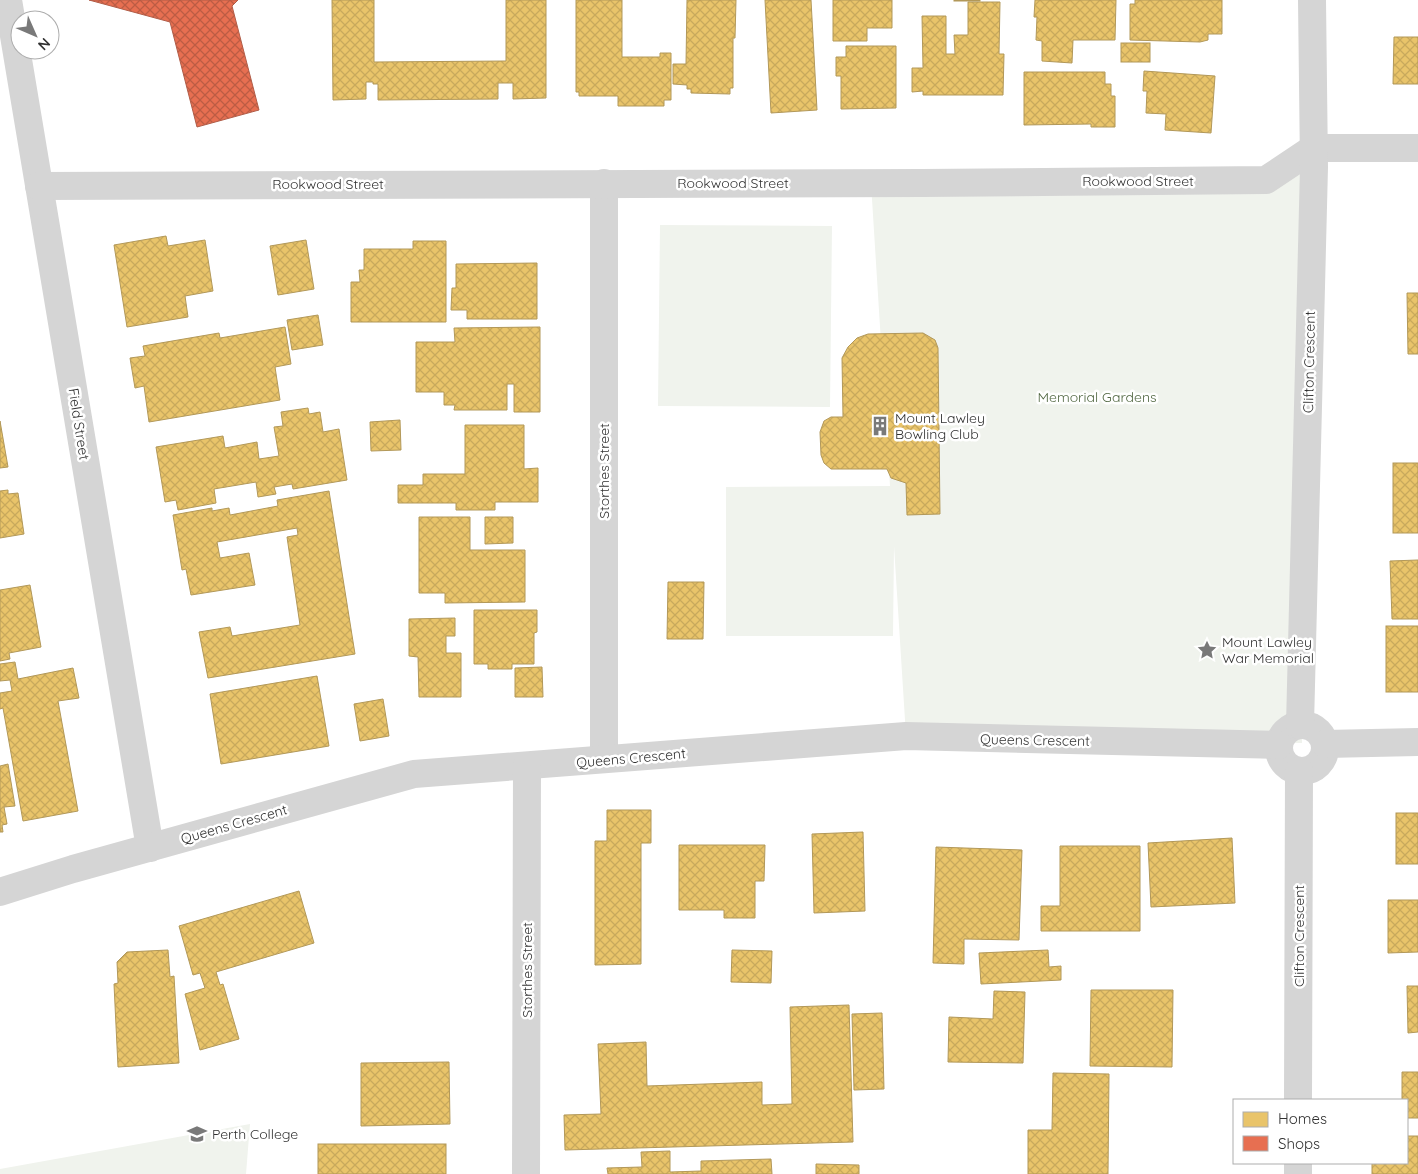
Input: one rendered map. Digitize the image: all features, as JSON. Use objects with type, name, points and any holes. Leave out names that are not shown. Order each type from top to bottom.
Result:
[{"type":"street","name":"Field Street","points":[[8,0],[150,848]]},
{"type":"street","name":"Clifton Crescent","points":[[1300,725],[1314,148],[1312,0]]},
{"type":"street","name":"Rookwood Street","points":[[39,186],[1266,180],[1314,148]]},
{"type":"street","points":[[1314,148],[1418,148]]},
{"type":"street","name":"Storthes Street","points":[[604,183],[604,759]]},
{"type":"street","points":[[1300,725],[1314,728],[1323,738],[1325,744],[1323,758],[1319,764],[1306,771],[1299,772],[1286,766],[1279,752],[1278,745],[1286,731],[1300,725]]},
{"type":"street","name":"Queens Crescent","points":[[0,892],[73,868],[414,774],[906,736],[1278,745]]},
{"type":"street","points":[[1325,744],[1418,742]]},
{"type":"street","name":"Storthes Street","points":[[526,1174],[527,766]]},
{"type":"street","name":"Clifton Crescent","points":[[1298,1099],[1299,772]]},
{"type":"green space","name":"Memorial Gardens","points":[[1314,167],[1302,743],[906,736],[894,546],[893,636],[726,636],[726,487],[890,486],[871,183]]},
{"type":"green space","points":[[660,225],[832,226],[830,407],[658,406]]},
{"type":"green space","name":"Perth College","points":[[250,1124],[246,1174],[0,1174],[0,1169]]},
{"type":"building: Homes","points":[[332,0],[374,0],[374,62],[506,61],[506,0],[546,0],[546,98],[513,99],[513,83],[498,83],[498,99],[378,100],[378,84],[366,82],[366,99],[333,100]]},
{"type":"building: Homes","points":[[576,0],[622,0],[622,57],[660,57],[660,53],[671,53],[671,100],[664,100],[664,106],[618,106],[618,96],[579,96],[579,92],[576,92]]},
{"type":"building: Homes","points":[[687,0],[736,0],[735,38],[733,38],[733,88],[730,88],[730,94],[691,93],[691,89],[687,89],[687,85],[673,84],[673,64],[686,64]]},
{"type":"building: Homes","points":[[765,0],[811,0],[817,110],[771,113]]},
{"type":"building: Homes","points":[[833,0],[892,0],[892,28],[867,28],[867,41],[833,41]]},
{"type":"building: Homes","points":[[980,0],[980,1],[954,1]]},
{"type":"building: Homes","points":[[1035,0],[1116,0],[1115,40],[1073,40],[1072,63],[1042,61],[1042,41],[1036,40],[1037,17],[1034,17]]},
{"type":"building: Homes","points":[[1135,0],[1222,0],[1222,34],[1208,34],[1208,40],[1200,42],[1130,40],[1130,4],[1135,4]]},
{"type":"building: Homes","points":[[968,2],[1000,2],[999,54],[1004,54],[1003,95],[923,95],[923,91],[912,92],[912,68],[923,68],[922,16],[946,16],[946,54],[955,54],[954,35],[968,35]]},
{"type":"building: Homes","points":[[1394,37],[1418,37],[1418,84],[1393,84]]},
{"type":"building: Homes","points":[[1121,43],[1150,43],[1150,62],[1121,62]]},
{"type":"building: Homes","points":[[846,46],[896,46],[896,108],[841,109],[841,76],[836,76],[836,57],[846,57]]},
{"type":"building: Homes","points":[[1144,71],[1215,76],[1211,133],[1165,130],[1166,114],[1146,113],[1147,91],[1143,91]]},
{"type":"building: Homes","points":[[1024,72],[1105,72],[1105,84],[1111,84],[1111,96],[1115,96],[1115,127],[1091,127],[1091,124],[1024,125]]},
{"type":"building: Homes","points":[[166,236],[168,246],[205,240],[213,291],[185,296],[188,317],[127,327],[114,245]]},
{"type":"building: Homes","points":[[306,240],[314,289],[278,295],[270,246]]},
{"type":"building: Homes","points":[[413,241],[446,241],[446,322],[351,322],[351,282],[360,282],[359,270],[364,270],[364,249],[413,249]]},
{"type":"building: Homes","points":[[537,263],[537,319],[467,319],[467,310],[451,310],[452,288],[456,288],[456,264]]},
{"type":"building: Homes","points":[[1407,293],[1418,293],[1418,354],[1408,354]]},
{"type":"building: Homes","points":[[318,315],[323,345],[292,350],[287,320]]},
{"type":"building: Homes","points":[[285,327],[291,364],[275,367],[280,400],[149,422],[144,386],[135,388],[130,358],[145,356],[143,346],[219,333],[220,338]]},
{"type":"building: Homes","points":[[540,327],[540,412],[514,412],[514,384],[507,384],[507,410],[454,410],[455,405],[444,405],[444,392],[416,392],[416,342],[455,342],[454,328]]},
{"type":"building: Homes","name":"Mount Lawley Bowling Club","points":[[923,333],[935,340],[938,348],[940,514],[907,515],[906,483],[891,478],[887,469],[831,469],[824,463],[821,455],[820,432],[824,421],[831,417],[843,417],[842,358],[848,347],[857,338],[868,334]]},
{"type":"building: Homes","points":[[308,408],[309,414],[320,412],[323,432],[339,429],[347,480],[293,489],[292,484],[274,487],[276,494],[258,497],[256,482],[214,489],[216,503],[178,510],[176,500],[165,502],[156,447],[223,436],[225,448],[257,442],[259,459],[279,456],[274,427],[283,426],[281,412]]},
{"type":"building: Homes","points":[[400,420],[401,450],[371,451],[370,422]]},
{"type":"building: Homes","points":[[0,421],[8,467],[0,468]]},
{"type":"building: Homes","points":[[465,425],[524,425],[524,469],[538,468],[538,502],[495,502],[495,510],[456,510],[456,503],[398,503],[398,485],[423,485],[423,474],[465,474]]},
{"type":"building: Homes","points":[[1393,463],[1418,463],[1418,533],[1393,533]]},
{"type":"building: Homes","points":[[8,490],[8,494],[18,493],[24,534],[0,538],[0,491]]},
{"type":"building: Homes","points":[[329,491],[355,654],[208,678],[199,632],[230,627],[232,636],[300,625],[287,537],[298,535],[297,528],[217,542],[220,558],[249,553],[255,585],[191,595],[186,569],[182,570],[173,515],[212,508],[212,511],[229,508],[230,515],[278,506],[277,500]]},
{"type":"building: Homes","points":[[419,517],[470,517],[470,550],[525,550],[525,602],[445,603],[445,593],[419,593]]},
{"type":"building: Homes","points":[[485,517],[513,517],[513,543],[485,544]]},
{"type":"building: Homes","points":[[1418,560],[1418,619],[1392,619],[1390,561]]},
{"type":"building: Homes","points":[[668,582],[704,582],[703,639],[667,639]]},
{"type":"building: Homes","points":[[30,585],[41,647],[9,653],[10,659],[0,661],[0,590]]},
{"type":"building: Homes","points":[[474,610],[537,610],[537,632],[534,633],[534,664],[512,664],[512,669],[488,669],[488,664],[474,664]]},
{"type":"building: Homes","points":[[455,618],[455,636],[446,636],[446,653],[461,653],[461,697],[419,697],[418,657],[409,656],[409,619]]},
{"type":"building: Homes","points":[[1386,626],[1418,626],[1418,692],[1386,692]]},
{"type":"building: Homes","points":[[15,662],[18,679],[73,668],[79,698],[58,701],[78,811],[23,821],[3,708],[0,709],[0,693],[12,691],[10,680],[0,681],[0,664]]},
{"type":"building: Homes","points":[[542,667],[543,697],[515,697],[515,668]]},
{"type":"building: Homes","points":[[317,676],[329,746],[221,764],[210,694]]},
{"type":"building: Homes","points":[[383,699],[389,736],[360,741],[354,704]]},
{"type":"building: Homes","points":[[8,764],[15,806],[4,807],[7,824],[2,825],[3,832],[0,832],[0,766]]},
{"type":"building: Homes","points":[[607,810],[651,810],[651,843],[641,843],[641,964],[595,965],[595,841],[607,841]]},
{"type":"building: Homes","points":[[1396,813],[1418,813],[1418,864],[1396,864]]},
{"type":"building: Homes","points":[[863,832],[865,911],[814,913],[812,834]]},
{"type":"building: Homes","points":[[1232,838],[1235,903],[1151,907],[1148,843]]},
{"type":"building: Homes","points":[[679,845],[765,845],[764,881],[755,881],[755,918],[724,918],[724,910],[679,910]]},
{"type":"building: Homes","points":[[1060,846],[1140,846],[1140,931],[1041,931],[1041,906],[1060,906]]},
{"type":"building: Homes","points":[[936,847],[1022,850],[1019,940],[964,939],[964,964],[933,963]]},
{"type":"building: Homes","points":[[299,891],[314,943],[216,972],[220,985],[223,984],[239,1039],[200,1050],[185,994],[205,988],[200,973],[193,975],[179,926]]},
{"type":"building: Homes","points":[[1388,900],[1418,900],[1418,952],[1388,953]]},
{"type":"building: Homes","points":[[168,950],[170,977],[174,976],[179,1063],[118,1067],[114,984],[118,983],[117,962],[127,952]]},
{"type":"building: Homes","points":[[732,950],[772,951],[771,983],[731,982]]},
{"type":"building: Homes","points":[[1048,950],[1049,967],[1061,966],[1061,980],[981,984],[979,953]]},
{"type":"building: Homes","points":[[1407,986],[1418,986],[1418,1032],[1408,1033]]},
{"type":"building: Homes","points":[[1091,990],[1173,990],[1172,1067],[1090,1066]]},
{"type":"building: Homes","points":[[994,991],[1025,992],[1023,1063],[948,1062],[949,1017],[993,1019]]},
{"type":"building: Homes","points":[[849,1005],[853,1142],[565,1150],[564,1115],[601,1114],[598,1044],[646,1042],[647,1086],[762,1082],[762,1105],[792,1104],[790,1007]]},
{"type":"building: Homes","points":[[882,1013],[884,1089],[854,1090],[852,1014]]},
{"type":"building: Homes","points":[[449,1062],[450,1124],[361,1126],[361,1063]]},
{"type":"building: Homes","points":[[1402,1072],[1418,1072],[1418,1118],[1408,1118],[1408,1099],[1402,1099]]},
{"type":"building: Homes","points":[[1053,1073],[1109,1074],[1108,1174],[1028,1174],[1028,1130],[1052,1130]]},
{"type":"building: Homes","points":[[1408,1136],[1418,1136],[1418,1174],[1372,1174],[1372,1164],[1408,1164]]},
{"type":"building: Homes","points":[[318,1144],[446,1144],[446,1174],[318,1174]]},
{"type":"building: Homes","points":[[670,1151],[670,1172],[701,1171],[701,1161],[771,1159],[772,1174],[608,1174],[607,1168],[642,1167],[641,1152]]},
{"type":"building: Homes","points":[[816,1164],[859,1165],[859,1174],[816,1174]]},
{"type":"building: Shops","points":[[89,0],[238,0],[232,6],[259,110],[197,127],[170,22]]},
{"type":"place","name":"Mount Lawley Bowling Club","points":[[880,426]]},
{"type":"place","name":"Mount Lawley War Memorial","points":[[1207,650]]},
{"type":"place","name":"Perth College","points":[[197,1134]]}]
